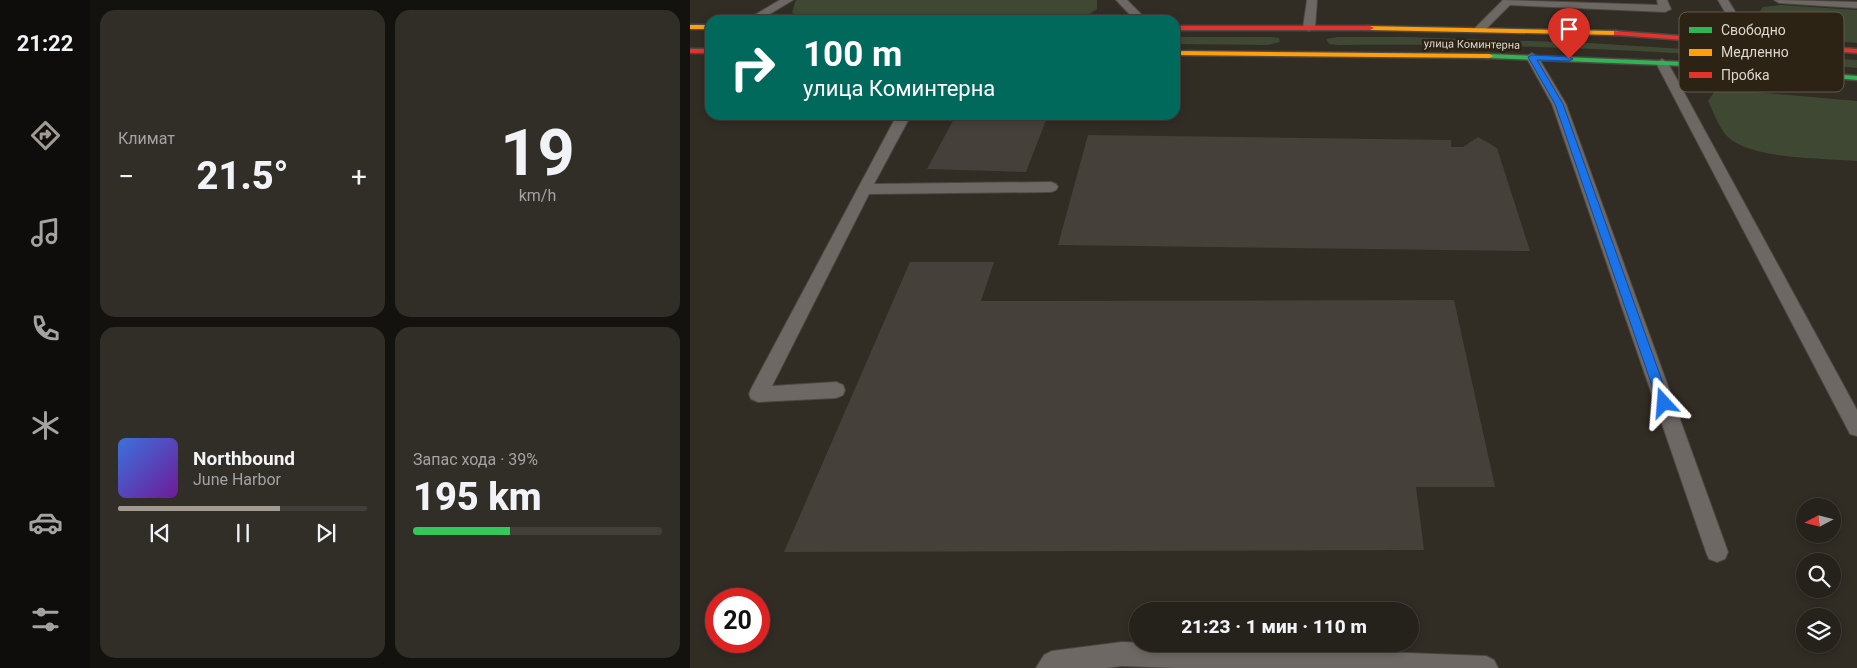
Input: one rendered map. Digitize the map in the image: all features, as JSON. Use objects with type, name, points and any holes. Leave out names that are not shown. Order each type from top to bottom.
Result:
[{"type":"main road","points":[[690,27],[705,27]]},
{"type":"main road","name":"улица Коминтерна","points":[[1180,28],[1310,41],[1532,57],[1679,64]]},
{"type":"main road","name":"улица Коминтерна","points":[[1180,52],[1480,29],[1679,38]]},
{"type":"main road","name":"улица Коминтерна","points":[[1844,50],[1857,51]]},
{"type":"main road","points":[[690,52],[705,52]]},
{"type":"main road","name":"улица Коминтерна","points":[[1844,77],[1857,78]]},
{"type":"lane","points":[[761,15],[788,0]]},
{"type":"lane","points":[[1121,0],[1137,15]]},
{"type":"lane","points":[[1310,41],[1312,0]]},
{"type":"lane","points":[[1480,29],[1507,1],[1666,9],[1662,0]]},
{"type":"lane","points":[[1723,0],[1730,12]]},
{"type":"lane","points":[[1779,0],[1857,5]]},
{"type":"lane","points":[[1532,57],[1559,104],[1717,552]]},
{"type":"lane","points":[[1662,63],[1857,428]]},
{"type":"lane","points":[[836,390],[758,394],[901,120]]},
{"type":"lane","points":[[864,189],[1051,187]]},
{"type":"lane","points":[[1048,668],[1052,664],[1122,654],[1486,668]]},
{"type":"green space","points":[[797,0],[1097,0],[1097,9],[1088,15],[797,15],[792,13]]},
{"type":"green space","points":[[1781,5],[1857,10],[1857,43],[1844,42],[1844,12],[1759,12],[1763,7]]},
{"type":"green space","points":[[1180,37],[1279,38],[1280,42],[1268,45],[1180,44]]},
{"type":"green space","points":[[1337,37],[1406,37],[1589,43],[1679,49],[1679,53],[1468,45],[1338,45],[1329,44],[1326,39]]},
{"type":"green space","points":[[1844,59],[1857,60],[1857,68],[1844,67]]},
{"type":"green space","points":[[1714,92],[1755,92],[1857,101],[1857,161],[1787,156],[1751,149],[1737,143],[1726,135],[1708,101]]},
{"type":"building","points":[[953,120],[1046,120],[1026,172],[927,169]]},
{"type":"building","points":[[1088,135],[1451,140],[1451,147],[1463,147],[1478,137],[1497,148],[1530,251],[1058,245]]},
{"type":"building","points":[[910,262],[994,262],[981,301],[1454,300],[1495,487],[1416,487],[1424,550],[784,552]]},
{"type":"traffic: fast","points":[[1489,56],[1679,64]]},
{"type":"traffic: fast","points":[[1844,77],[1857,78]]},
{"type":"traffic: slow","points":[[690,27],[705,27]]},
{"type":"traffic: slow","points":[[1370,28],[1617,33]]},
{"type":"traffic: slow","points":[[1180,53],[1489,56]]},
{"type":"traffic: jam","points":[[1180,28],[1370,28]]},
{"type":"traffic: jam","points":[[1617,33],[1679,38]]},
{"type":"traffic: jam","points":[[1844,50],[1857,51]]},
{"type":"traffic: jam","points":[[690,51],[705,51]]},
{"type":"route","points":[[1569,59],[1532,57],[1559,104],[1664,403]]}]
